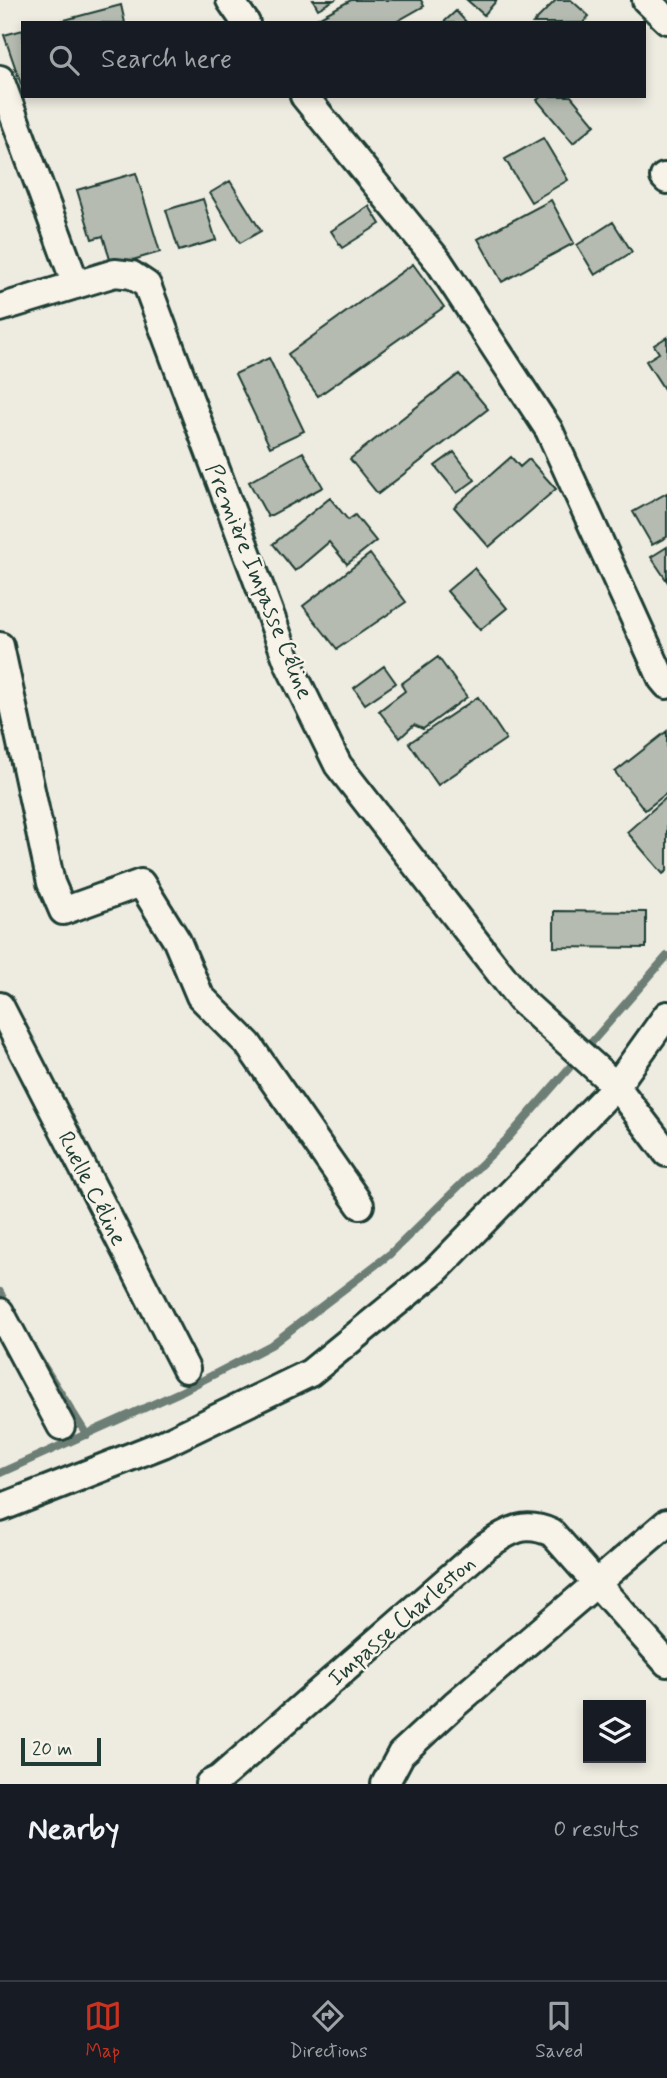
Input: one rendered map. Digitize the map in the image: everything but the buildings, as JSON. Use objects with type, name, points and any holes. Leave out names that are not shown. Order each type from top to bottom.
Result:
[{"type":"street","points":[[230,0],[245,21]]},
{"type":"street","points":[[646,0],[667,20]]},
{"type":"street","points":[[0,79],[76,285]]},
{"type":"street","points":[[306,98],[439,262],[549,430],[665,680]]},
{"type":"street","name":"Première Impasse Céline","points":[[0,308],[115,273],[132,275],[147,285],[289,664],[338,765],[521,1000],[608,1078],[667,1153]]},
{"type":"street","points":[[0,646],[51,883],[63,911],[141,883],[177,941],[200,996],[248,1044],[360,1205]]},
{"type":"street","name":"Ruelle Céline","points":[[0,1006],[186,1369]]},
{"type":"street","points":[[0,1508],[163,1444],[310,1373],[435,1271],[667,1015]]},
{"type":"street","points":[[0,1312],[61,1426]]},
{"type":"street","points":[[385,1784],[401,1754],[667,1523]]},
{"type":"street","name":"Impasse Charleston","points":[[209,1784],[219,1779],[485,1547],[508,1532],[525,1526],[538,1527],[552,1533],[667,1663]]},
{"type":"waterway","points":[[0,1473],[180,1392],[271,1345],[390,1254],[508,1138],[667,956]]},
{"type":"waterway","points":[[0,1292],[8,1308]]},
{"type":"waterway","points":[[37,1355],[87,1435]]}]
